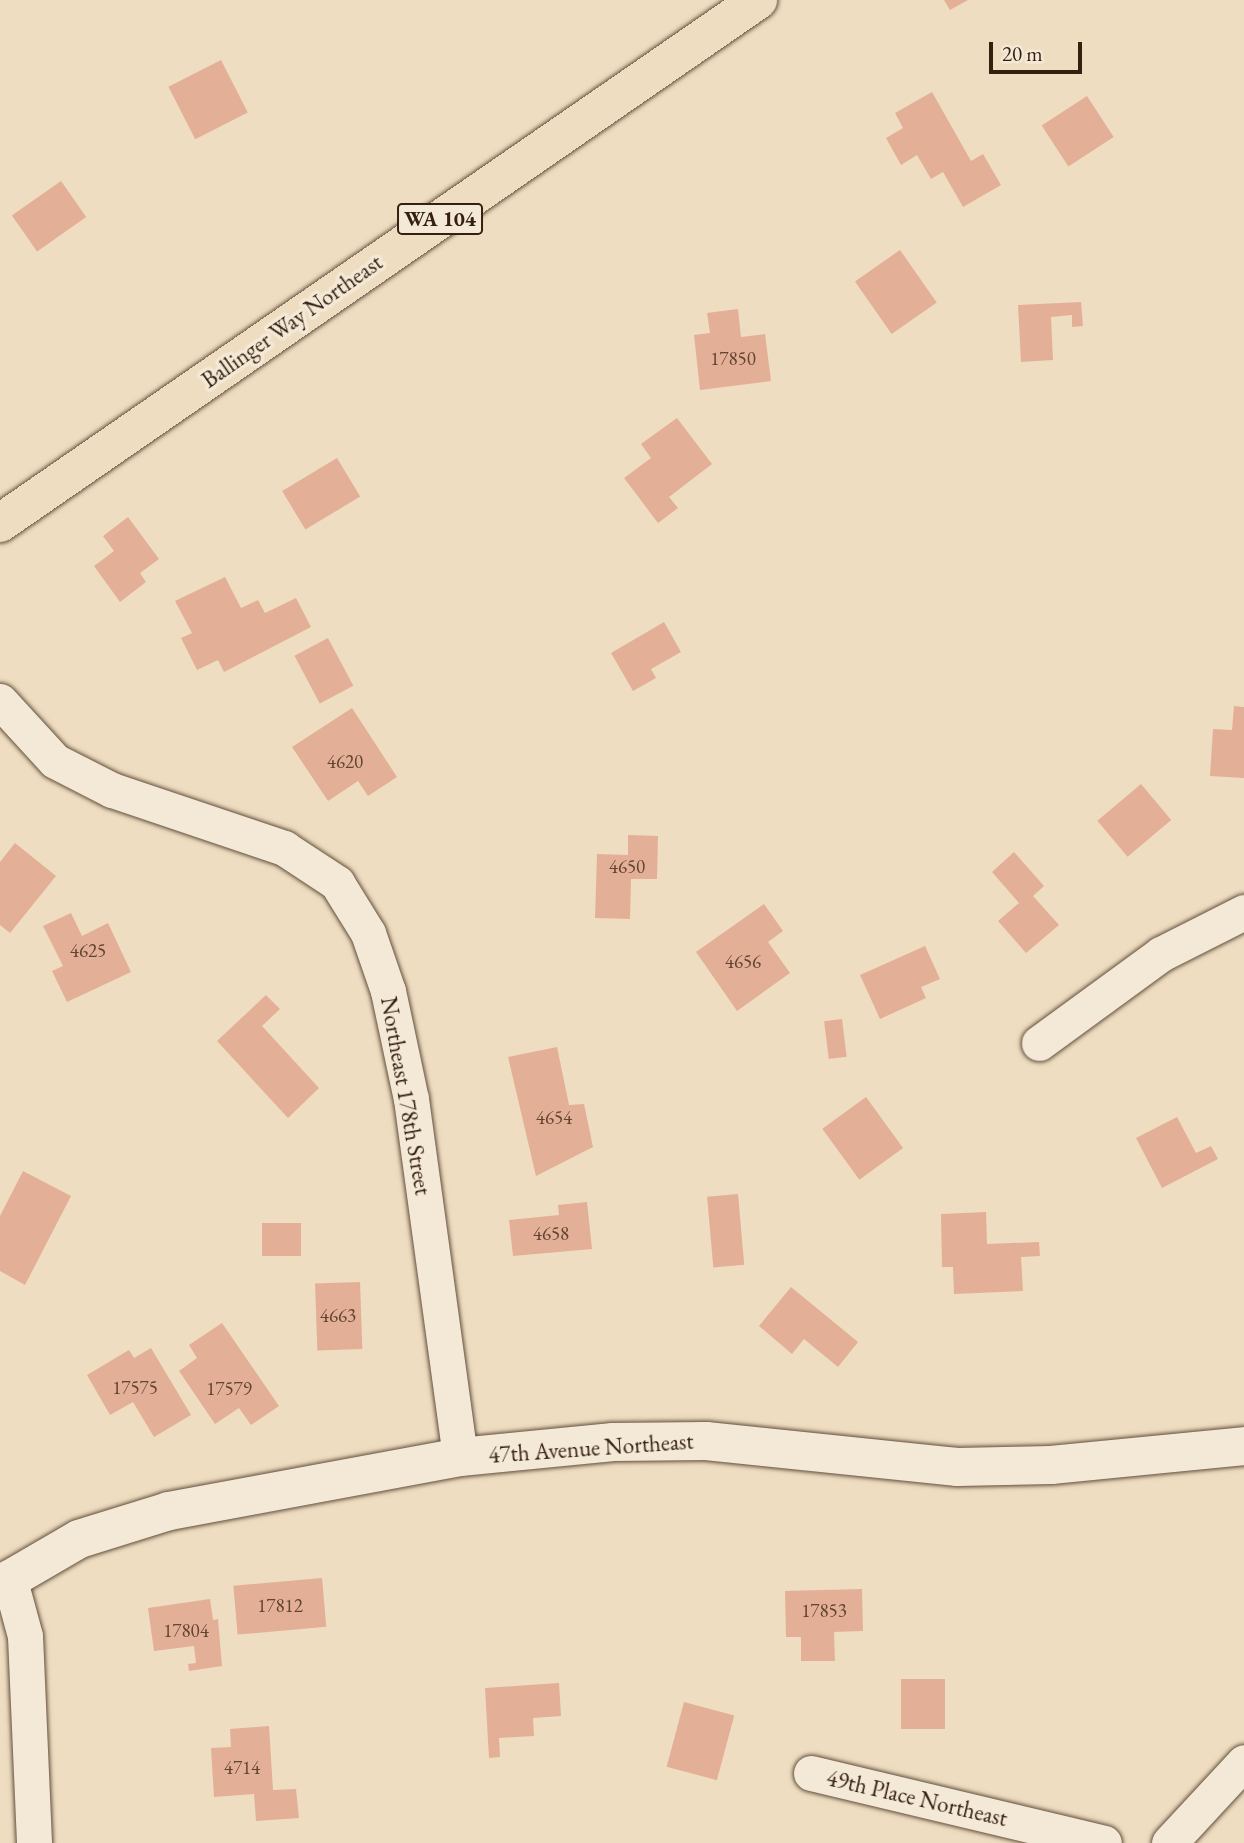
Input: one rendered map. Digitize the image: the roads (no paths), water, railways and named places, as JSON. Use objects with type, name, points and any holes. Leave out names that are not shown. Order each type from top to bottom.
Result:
[{"type":"main road","name":"Ballinger Way Northeast","points":[[0,523],[758,0]]},
{"type":"street","name":"Northeast 178th Street","points":[[0,701],[55,761],[111,790],[284,848],[337,883],[368,933],[388,991],[405,1072],[460,1457]]},
{"type":"street","points":[[1039,1043],[1161,954],[1244,912]]},
{"type":"street","name":"47th Avenue Northeast","points":[[5,1581],[79,1539],[169,1511],[460,1457],[613,1442],[706,1441],[985,1466],[1051,1465],[1244,1446]]},
{"type":"street","points":[[5,1581],[25,1636],[34,1843]]},
{"type":"street","points":[[1169,1843],[1244,1762]]},
{"type":"street","name":"49th Place Northeast","points":[[811,1773],[1104,1843]]}]
